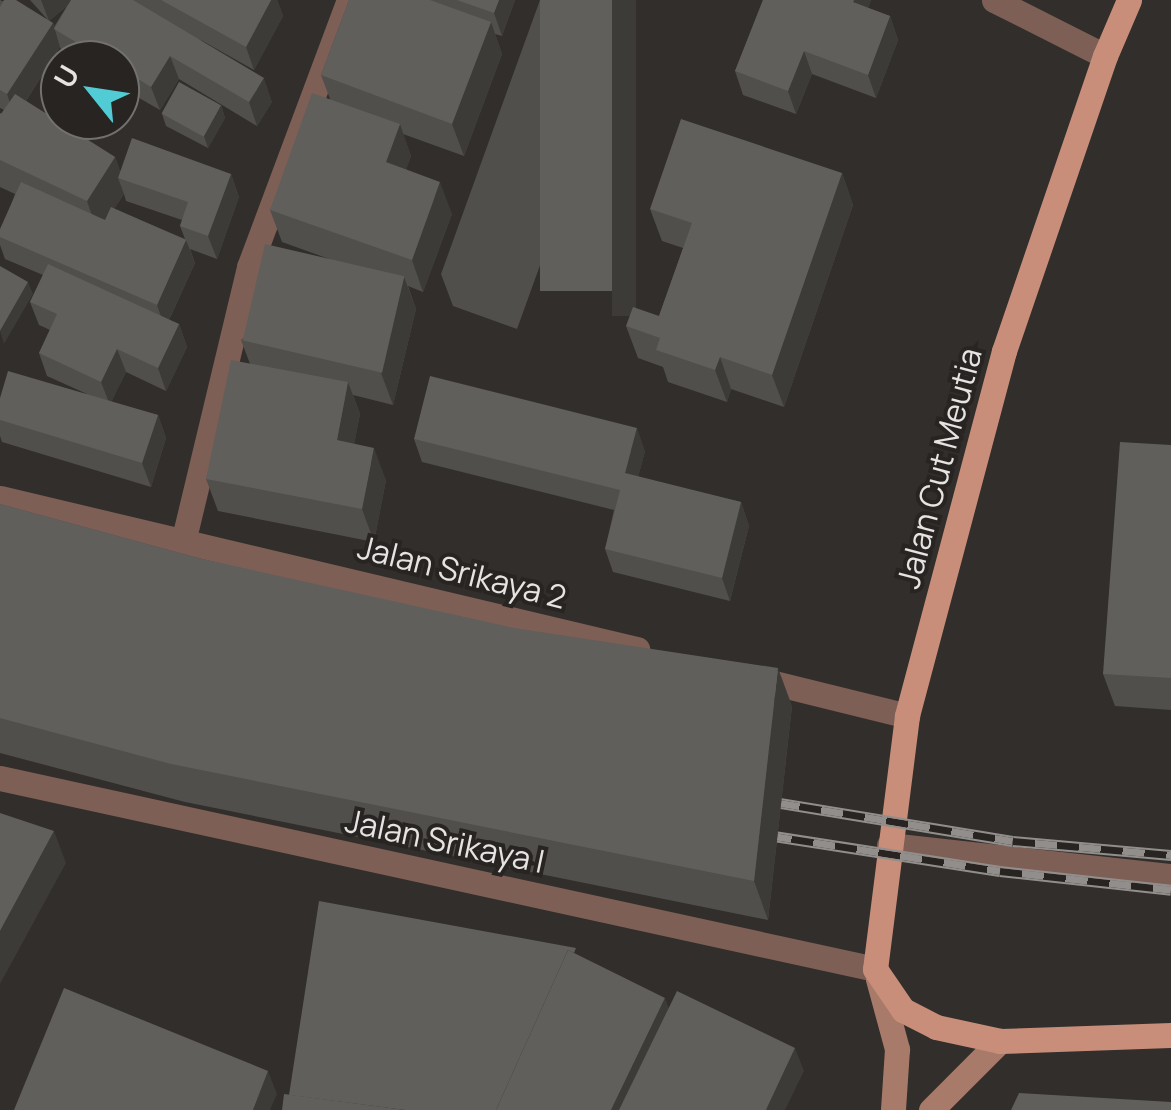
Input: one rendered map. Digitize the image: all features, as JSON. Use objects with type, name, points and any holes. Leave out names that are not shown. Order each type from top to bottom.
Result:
[{"type":"main road","name":"Jalan Cut Meutia","points":[[875,969],[907,716],[1004,351],[1105,56],[1129,0]]},
{"type":"main road","points":[[875,969],[904,1010],[936,1028],[1000,1041],[1171,1034]]},
{"type":"main road","points":[[875,969],[898,1049],[893,1110]]},
{"type":"main road","points":[[931,1110],[1000,1041]]},
{"type":"street","points":[[184,538],[249,267],[348,0]]},
{"type":"street","points":[[994,0],[1105,56]]},
{"type":"street","name":"Jalan Srikaya 2","points":[[0,498],[184,538],[655,654]]},
{"type":"street","points":[[732,672],[907,716]]},
{"type":"street","name":"Jalan Srikaya I","points":[[0,778],[875,969]]},
{"type":"street","points":[[889,845],[1171,876]]},
{"type":"building","points":[[4,0],[16,0],[53,23],[7,94],[0,90],[0,7]]},
{"type":"building","points":[[71,0],[133,0],[264,78],[249,102],[170,56],[151,87],[140,80],[140,40],[72,40],[54,29]]},
{"type":"building","points":[[161,0],[271,0],[246,47]]},
{"type":"building","points":[[349,0],[430,0],[491,22],[452,124],[321,75]]},
{"type":"building","points":[[457,0],[499,0],[494,13]]},
{"type":"building","points":[[540,0],[612,0],[612,291],[540,291]]},
{"type":"building","points":[[763,0],[854,0],[890,16],[868,75],[804,51],[788,91],[735,71]]},
{"type":"building","points":[[179,82],[221,105],[204,137],[162,113]]},
{"type":"building","points":[[312,93],[400,124],[386,162],[440,182],[412,260],[270,210]]},
{"type":"building","points":[[15,94],[40,110],[40,140],[88,140],[115,157],[87,201],[0,160],[1,114]]},
{"type":"building","points":[[681,119],[842,173],[772,375],[720,357],[715,370],[656,350],[660,338],[626,326],[633,307],[659,316],[692,223],[650,209]]},
{"type":"building","points":[[131,140],[231,174],[208,236],[180,226],[188,202],[118,178]]},
{"type":"building","points":[[21,182],[105,220],[111,207],[186,240],[157,305],[0,237]]},
{"type":"building","points":[[265,244],[404,276],[382,373],[243,340]]},
{"type":"building","points":[[48,264],[179,324],[158,368],[117,349],[101,382],[39,353],[57,314],[30,302]]},
{"type":"building","points":[[0,266],[28,282],[0,331]]},
{"type":"building","points":[[231,360],[348,382],[337,440],[374,448],[362,509],[206,479]]},
{"type":"building","points":[[8,371],[158,415],[142,463],[0,420],[0,398]]},
{"type":"building","points":[[430,376],[637,428],[625,473],[741,502],[722,578],[605,549],[620,490],[414,439]]},
{"type":"building","points":[[1120,442],[1171,445],[1171,678],[1103,674]]},
{"type":"building","points":[[0,504],[198,558],[514,628],[778,668],[754,881],[171,764],[0,718]]},
{"type":"building","points":[[0,813],[54,831],[0,931]]},
{"type":"building","points":[[319,901],[576,948],[574,953],[568,950],[496,1110],[405,1110],[289,1095]]},
{"type":"building","points":[[568,950],[665,998],[611,1110],[496,1110]]},
{"type":"building","points":[[64,988],[268,1071],[253,1110],[14,1110]]},
{"type":"building","points":[[677,991],[795,1048],[766,1110],[619,1110]]},
{"type":"building","points":[[1019,1093],[1171,1102],[1171,1110],[1011,1110]]},
{"type":"building","points":[[284,1094],[405,1110],[282,1110]]},
{"type":"railway","points":[[756,799],[1013,841],[1171,855]]},
{"type":"railway","points":[[748,832],[1000,871],[1171,890]]}]
